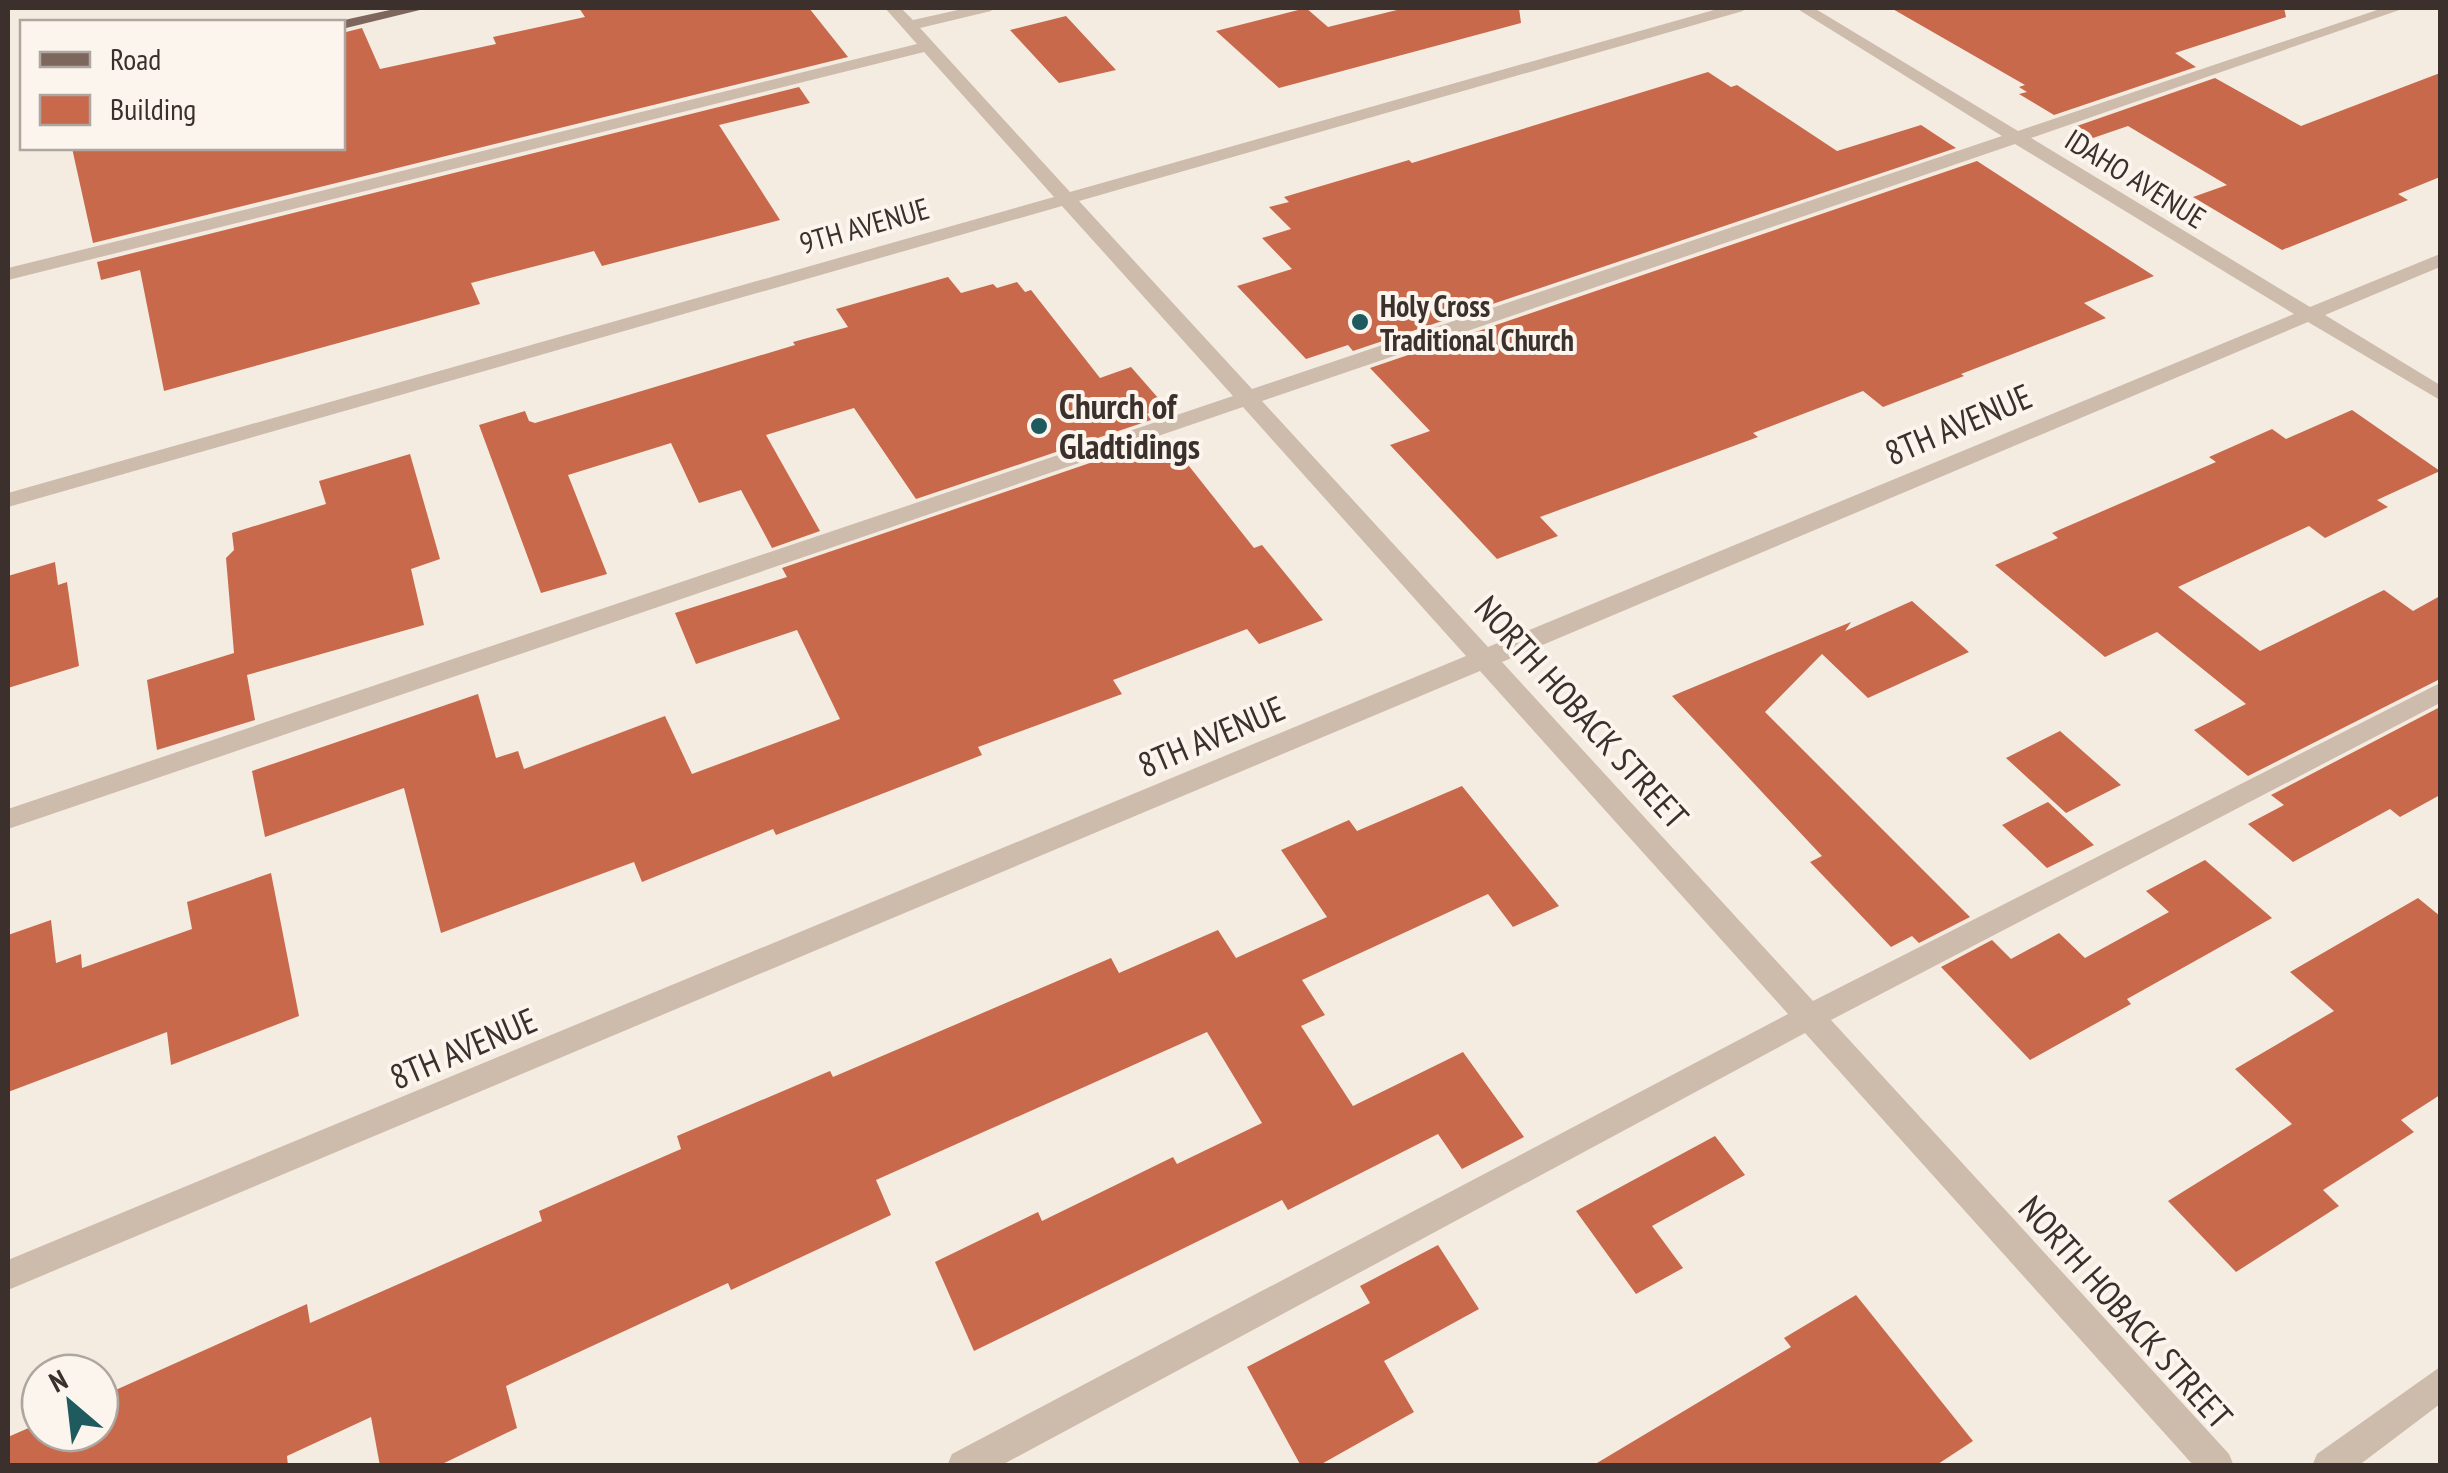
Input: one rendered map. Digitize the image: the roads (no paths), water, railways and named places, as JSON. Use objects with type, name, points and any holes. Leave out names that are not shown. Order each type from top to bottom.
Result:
[{"type":"main road","points":[[345,23],[420,8]]},
{"type":"street","points":[[902,17],[984,8]]},
{"type":"street","name":"9TH AVENUE","points":[[8,500],[1737,8]]},
{"type":"street","name":"IDAHO AVENUE","points":[[1804,8],[2440,394]]},
{"type":"street","points":[[8,819],[2396,8]]},
{"type":"street","name":"NORTH HOBACK STREET","points":[[902,17],[2217,1466]]},
{"type":"street","points":[[8,274],[927,46]]},
{"type":"street","name":"8TH AVENUE","points":[[8,1275],[2440,260]]},
{"type":"street","points":[[964,1466],[1810,1016],[2440,692]]},
{"type":"street","points":[[2330,1466],[2440,1384]]},
{"type":"place","name":"Holy Cross Traditional Church","points":[[1360,322]]},
{"type":"place","name":"Church of Gladtidings","points":[[1039,426]]}]
